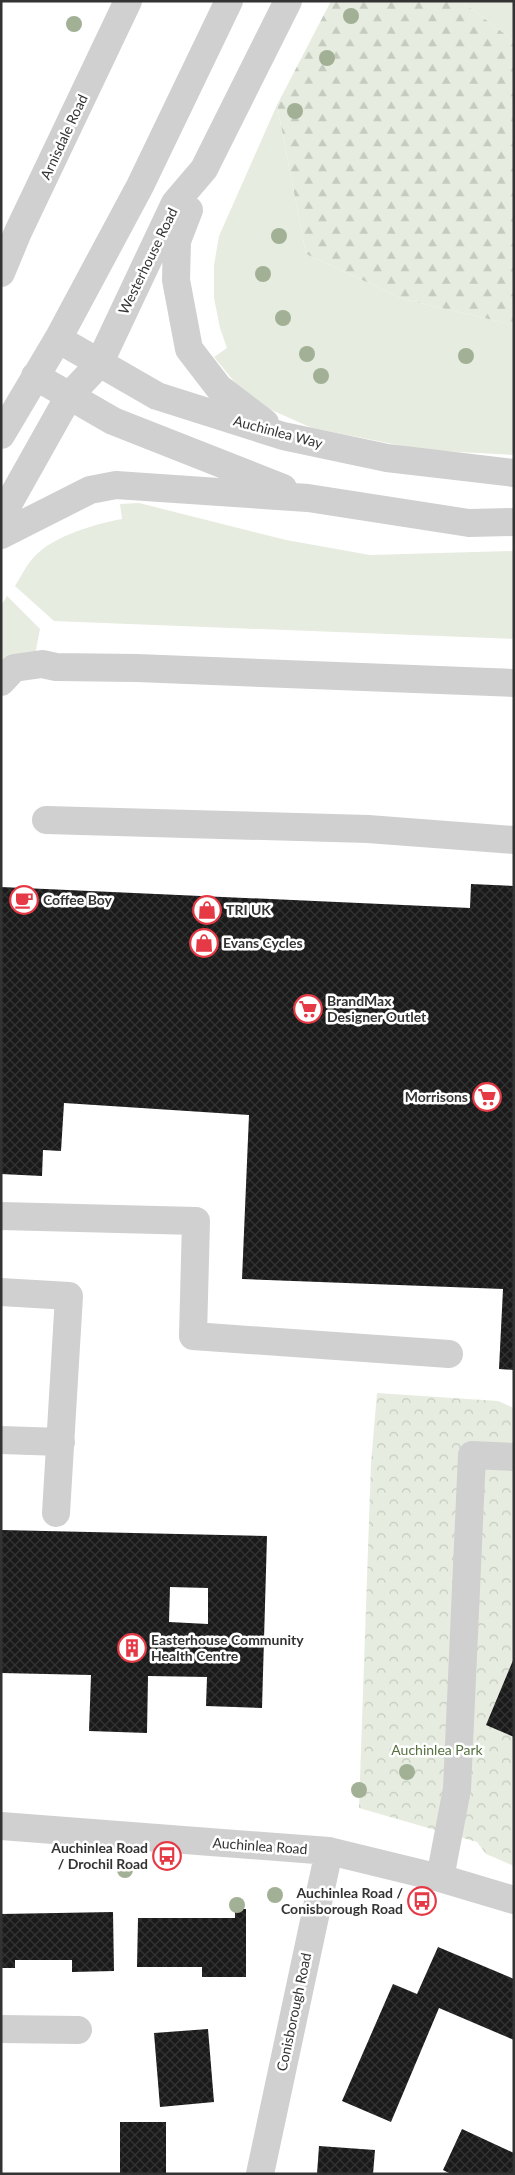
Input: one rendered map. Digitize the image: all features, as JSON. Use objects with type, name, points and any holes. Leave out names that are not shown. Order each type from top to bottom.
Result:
[{"type":"street","name":"Arnisdale Road","points":[[1,273],[10,228],[67,131],[128,1]]},
{"type":"street","points":[[1,435],[58,339],[140,186],[229,1]]},
{"type":"street","name":"Westerhouse Road","points":[[1,517],[69,396],[98,364],[175,203],[204,169],[288,1]]},
{"type":"street","points":[[204,169],[177,241],[176,280],[189,349],[219,388],[283,436]]},
{"type":"street","name":"Auchinlea Way","points":[[58,339],[98,364],[157,396],[283,436],[387,458],[514,473]]},
{"type":"street","points":[[35,376],[113,421],[308,498]]},
{"type":"street","points":[[1,535],[90,490],[116,485],[308,498],[469,523],[514,522]]},
{"type":"street","points":[[1,682],[14,668],[42,664],[56,667],[137,668],[514,682]]},
{"type":"street","points":[[46,820],[368,829],[514,840]]},
{"type":"street","points":[[1,1216],[196,1221],[193,1336],[449,1354]]},
{"type":"street","points":[[1,1292],[69,1296],[56,1513]]},
{"type":"street","points":[[1,1440],[61,1442]]},
{"type":"street","points":[[440,1878],[457,1790],[472,1455],[514,1457]]},
{"type":"street","name":"Auchinlea Road","points":[[1,1826],[329,1851],[440,1878],[514,1900]]},
{"type":"street","name":"Conisborough Road","points":[[260,2174],[329,1851]]},
{"type":"street","points":[[1,2029],[78,2030]]},
{"type":"green space","points":[[331,1],[461,1],[514,41],[514,325],[403,299],[306,254],[277,105]]},
{"type":"green space","points":[[461,1],[514,1],[514,41]]},
{"type":"green space","points":[[277,105],[306,254],[403,299],[514,325],[514,455],[423,450],[312,428],[258,404],[237,385],[214,357],[227,348],[220,328],[214,298],[214,265],[219,236]]},
{"type":"green space","points":[[139,503],[286,540],[370,555],[514,551],[514,639],[54,621],[15,586],[31,560],[52,543],[75,532],[122,519],[120,504]]},
{"type":"green space","points":[[7,596],[40,629],[35,655],[1,664],[1,606]]},
{"type":"green space","name":"Auchinlea Park","points":[[377,1393],[498,1401],[514,1408],[514,1866],[486,1854],[477,1842],[359,1808],[371,1463]]},
{"type":"building","points":[[471,884],[514,886],[514,1370],[499,1369],[503,1289],[242,1279],[249,1115],[64,1103],[61,1151],[43,1150],[42,1176],[1,1174],[1,887],[470,908]]},
{"type":"building","name":"Easterhouse Community Health Centre","points":[[1,1530],[267,1536],[262,1708],[206,1706],[207,1677],[148,1676],[147,1733],[89,1731],[91,1675],[1,1673]],"holes":[[[170,1587],[208,1588],[208,1624],[169,1622]]]},
{"type":"building","points":[[514,1658],[514,1737],[486,1725]]},
{"type":"building","points":[[235,1909],[246,1909],[246,1977],[202,1977],[202,1967],[137,1967],[138,1918],[235,1918]]},
{"type":"building","points":[[113,1912],[114,1971],[72,1972],[72,1960],[15,1960],[15,1968],[1,1968],[1,1914]]},
{"type":"building","points":[[438,1947],[514,1979],[514,2040],[439,2008],[391,2122],[342,2101],[393,1984],[417,1994]]},
{"type":"building","points":[[208,2029],[214,2102],[160,2107],[154,2033]]},
{"type":"building","points":[[120,2122],[166,2122],[166,2174],[120,2174]]},
{"type":"building","points":[[462,2129],[514,2153],[514,2174],[451,2174],[443,2170]]},
{"type":"building","points":[[319,2146],[375,2150],[373,2174],[317,2174]]},
{"type":"place","name":"Coffee Boy","points":[[24,900]]},
{"type":"place","name":"TRI UK","points":[[207,910]]},
{"type":"place","name":"Evans Cycles","points":[[204,943]]},
{"type":"place","name":"BrandMax Designer Outlet","points":[[308,1009]]},
{"type":"place","name":"Morrisons","points":[[487,1097]]},
{"type":"place","name":"Easterhouse Community Health Centre","points":[[132,1648]]},
{"type":"place","name":"Auchinlea Road / Drochil Road","points":[[167,1856]]},
{"type":"place","name":"Auchinlea Road / Conisborough Road","points":[[422,1901]]}]
